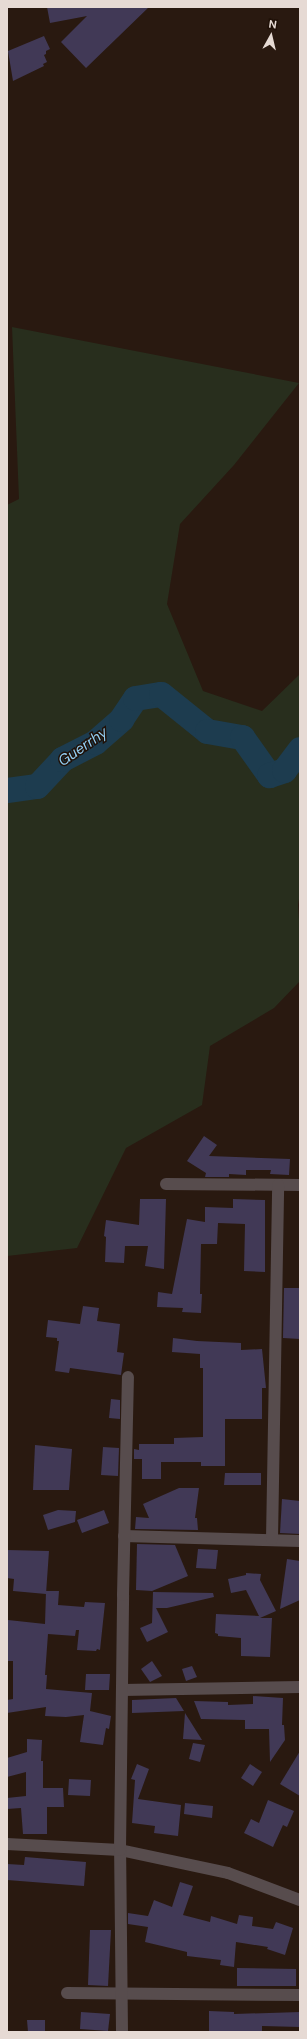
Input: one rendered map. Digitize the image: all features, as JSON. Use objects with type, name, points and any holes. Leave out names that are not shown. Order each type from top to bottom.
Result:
[{"type":"street","points":[[166,1184],[300,1186]]},
{"type":"street","points":[[272,1539],[278,1185]]},
{"type":"street","points":[[122,2032],[120,1850],[124,1536],[128,1377]]},
{"type":"street","points":[[124,1536],[272,1539],[300,1541]]},
{"type":"street","points":[[122,1690],[300,1687]]},
{"type":"street","points":[[7,1844],[120,1850],[228,1873],[300,1900]]},
{"type":"street","points":[[67,1993],[300,1995]]},
{"type":"green space","points":[[12,327],[299,383],[234,465],[180,524],[167,604],[203,691],[262,711],[300,674],[300,893],[298,905],[300,933],[300,981],[274,1008],[210,1046],[202,1105],[126,1148],[77,1248],[7,1256],[7,505],[19,499]]},
{"type":"building","points":[[47,7],[149,7],[86,68],[61,42],[87,16],[50,23]]},
{"type":"building","points":[[44,36],[50,49],[46,51],[46,54],[44,55],[47,62],[43,64],[44,66],[13,81],[8,51]]},
{"type":"building","points":[[204,1136],[217,1145],[209,1156],[290,1159],[289,1175],[270,1174],[271,1170],[246,1170],[246,1175],[229,1174],[229,1177],[205,1177],[206,1173],[187,1161]]},
{"type":"building","points":[[140,1199],[166,1199],[164,1269],[145,1266],[148,1246],[125,1246],[124,1263],[105,1262],[106,1237],[104,1236],[106,1220],[139,1225]]},
{"type":"building","points":[[233,1199],[265,1200],[265,1272],[244,1271],[245,1224],[218,1223],[217,1244],[201,1244],[201,1313],[182,1312],[183,1308],[157,1307],[158,1292],[172,1294],[187,1219],[205,1222],[205,1207],[233,1208]]},
{"type":"building","points":[[284,1288],[300,1288],[300,1339],[283,1338]]},
{"type":"building","points":[[83,1306],[99,1308],[97,1321],[120,1324],[117,1352],[124,1353],[121,1375],[70,1368],[69,1373],[55,1371],[59,1341],[57,1341],[57,1338],[46,1337],[48,1320],[80,1324]]},
{"type":"building","points":[[173,1338],[197,1341],[241,1343],[241,1350],[262,1349],[266,1388],[262,1388],[262,1419],[225,1419],[225,1466],[201,1466],[201,1462],[161,1462],[161,1479],[142,1479],[142,1459],[134,1459],[134,1449],[139,1450],[139,1444],[174,1444],[174,1438],[203,1437],[203,1368],[200,1368],[200,1354],[172,1352]]},
{"type":"building","points":[[111,1399],[120,1400],[120,1419],[109,1418]]},
{"type":"building","points":[[35,1445],[72,1449],[69,1490],[33,1490]]},
{"type":"building","points":[[103,1447],[119,1448],[118,1476],[101,1475]]},
{"type":"building","points":[[225,1473],[261,1473],[261,1485],[224,1485]]},
{"type":"building","points":[[179,1488],[199,1488],[195,1518],[197,1518],[198,1530],[135,1529],[136,1517],[149,1518],[143,1504]]},
{"type":"building","points":[[282,1499],[300,1501],[300,1534],[280,1533]]},
{"type":"building","points":[[58,1510],[76,1511],[75,1522],[48,1530],[43,1515]]},
{"type":"building","points":[[104,1510],[109,1523],[82,1533],[77,1520]]},
{"type":"building","points":[[137,1544],[175,1545],[188,1576],[152,1591],[136,1590]]},
{"type":"building","points":[[198,1549],[218,1550],[216,1569],[196,1568]]},
{"type":"building","points":[[7,1550],[49,1551],[46,1594],[13,1591],[14,1579],[7,1578]]},
{"type":"building","points":[[287,1559],[300,1561],[300,1600],[280,1609]]},
{"type":"building","points":[[246,1573],[261,1574],[260,1580],[276,1611],[260,1618],[272,1618],[270,1657],[241,1656],[241,1638],[218,1636],[218,1634],[215,1633],[216,1614],[259,1616],[246,1590],[231,1593],[228,1579],[246,1575]]},
{"type":"building","points":[[46,1591],[59,1591],[58,1605],[84,1607],[85,1602],[105,1603],[100,1650],[77,1650],[79,1630],[76,1630],[75,1636],[48,1634],[45,1675],[47,1675],[46,1689],[92,1693],[90,1711],[111,1716],[109,1729],[106,1728],[103,1745],[80,1742],[84,1715],[66,1717],[45,1716],[46,1707],[7,1713],[7,1700],[13,1699],[13,1661],[7,1661],[8,1620],[45,1624]]},
{"type":"building","points":[[153,1592],[213,1593],[214,1597],[167,1608],[156,1608],[168,1632],[147,1642],[140,1628],[152,1623]]},
{"type":"building","points":[[152,1661],[162,1676],[150,1682],[141,1669]]},
{"type":"building","points":[[192,1666],[197,1677],[186,1681],[182,1669]]},
{"type":"building","points":[[86,1674],[110,1674],[109,1690],[85,1690]]},
{"type":"building","points":[[253,1696],[283,1698],[282,1725],[284,1725],[285,1740],[270,1762],[269,1729],[245,1729],[245,1720],[201,1719],[194,1701],[228,1702],[228,1705],[253,1704]]},
{"type":"building","points":[[176,1698],[184,1711],[132,1713],[132,1700]]},
{"type":"building","points":[[185,1713],[202,1740],[183,1739]]},
{"type":"building","points":[[27,1739],[42,1740],[41,1761],[43,1761],[43,1788],[63,1788],[64,1807],[47,1807],[47,1834],[23,1834],[21,1808],[7,1809],[7,1798],[26,1796],[26,1772],[7,1777],[7,1758],[27,1752]]},
{"type":"building","points":[[193,1743],[205,1745],[200,1762],[189,1759]]},
{"type":"building","points":[[300,1751],[300,1796],[280,1784]]},
{"type":"building","points":[[137,1764],[149,1769],[138,1799],[181,1805],[178,1836],[154,1833],[155,1826],[132,1823],[135,1780],[131,1779]]},
{"type":"building","points":[[250,1764],[262,1772],[253,1786],[241,1778]]},
{"type":"building","points":[[69,1779],[91,1780],[90,1796],[68,1795]]},
{"type":"building","points":[[268,1800],[294,1811],[287,1827],[283,1825],[273,1847],[244,1833],[251,1819],[259,1823]]},
{"type":"building","points":[[185,1803],[213,1806],[212,1818],[184,1814]]},
{"type":"building","points":[[25,1857],[86,1862],[84,1886],[7,1880],[7,1864],[24,1865]]},
{"type":"building","points":[[180,1882],[193,1886],[183,1915],[210,1922],[211,1916],[237,1924],[239,1915],[253,1917],[252,1926],[273,1929],[276,1922],[293,1928],[285,1955],[267,1949],[268,1947],[236,1942],[234,1967],[220,1965],[221,1960],[187,1956],[187,1952],[145,1942],[148,1927],[128,1924],[128,1913],[148,1916],[154,1900],[172,1907]]},
{"type":"building","points":[[90,1930],[111,1930],[108,1986],[88,1985]]},
{"type":"building","points":[[237,1968],[296,1969],[296,1986],[237,1986]]},
{"type":"building","points":[[209,2011],[234,2012],[234,2014],[300,2012],[300,2027],[262,2026],[262,2031],[209,2032]]},
{"type":"building","points":[[81,2012],[110,2014],[108,2031],[80,2029]]},
{"type":"building","points":[[27,2020],[45,2020],[45,2032],[28,2032]]},
{"type":"waterway","name":"Guerrhy","points":[[7,790],[37,786],[62,759],[95,742],[121,719],[135,698],[161,694],[207,731],[242,737],[269,775],[284,770],[300,749]]}]
